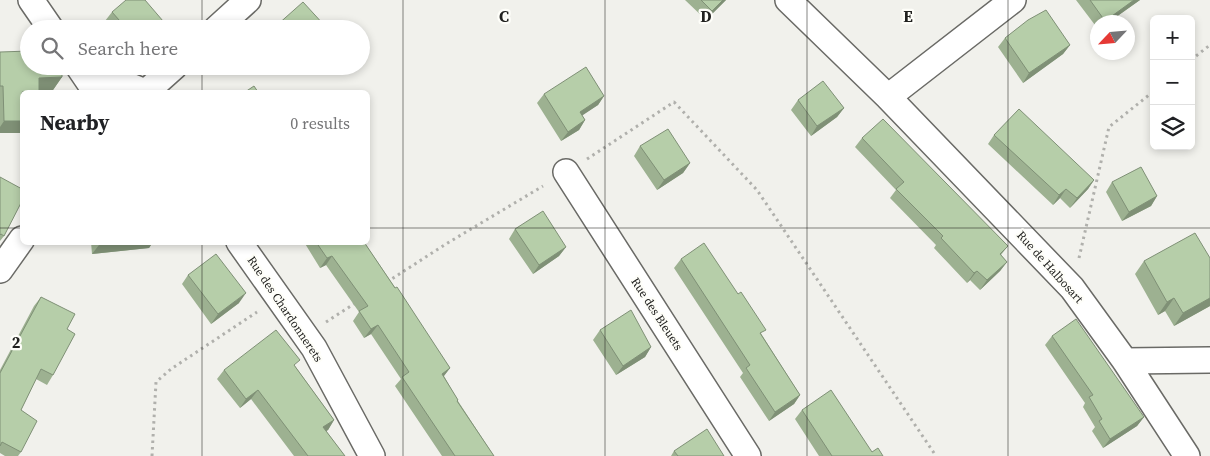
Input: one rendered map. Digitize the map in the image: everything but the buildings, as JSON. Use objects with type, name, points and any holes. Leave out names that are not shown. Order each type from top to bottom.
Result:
[{"type":"street","points":[[31,0],[45,20]]},
{"type":"street","points":[[226,20],[248,0]]},
{"type":"street","name":"Rue de Halbosart","points":[[788,0],[888,97],[1072,288],[1125,361],[1187,456]]},
{"type":"street","points":[[888,97],[1013,0]]},
{"type":"street","points":[[84,75],[94,90]]},
{"type":"street","points":[[147,90],[165,75]]},
{"type":"street","points":[[99,90],[111,84],[129,84],[141,90]]},
{"type":"street","name":"Rue des Bleuets","points":[[566,172],[748,456]]},
{"type":"street","points":[[0,270],[20,242]]},
{"type":"street","name":"Rue des Chardonnerets","points":[[241,245],[314,348],[372,456]]},
{"type":"street","points":[[1125,361],[1210,360]]},
{"type":"path","points":[[1195,57],[1210,45]]},
{"type":"path","points":[[1072,288],[1109,127],[1150,93]]},
{"type":"path","points":[[380,287],[446,244],[566,172],[674,102],[757,190],[936,456]]},
{"type":"path","points":[[152,456],[156,382],[278,298]]},
{"type":"path","points":[[305,336],[363,298]]}]
